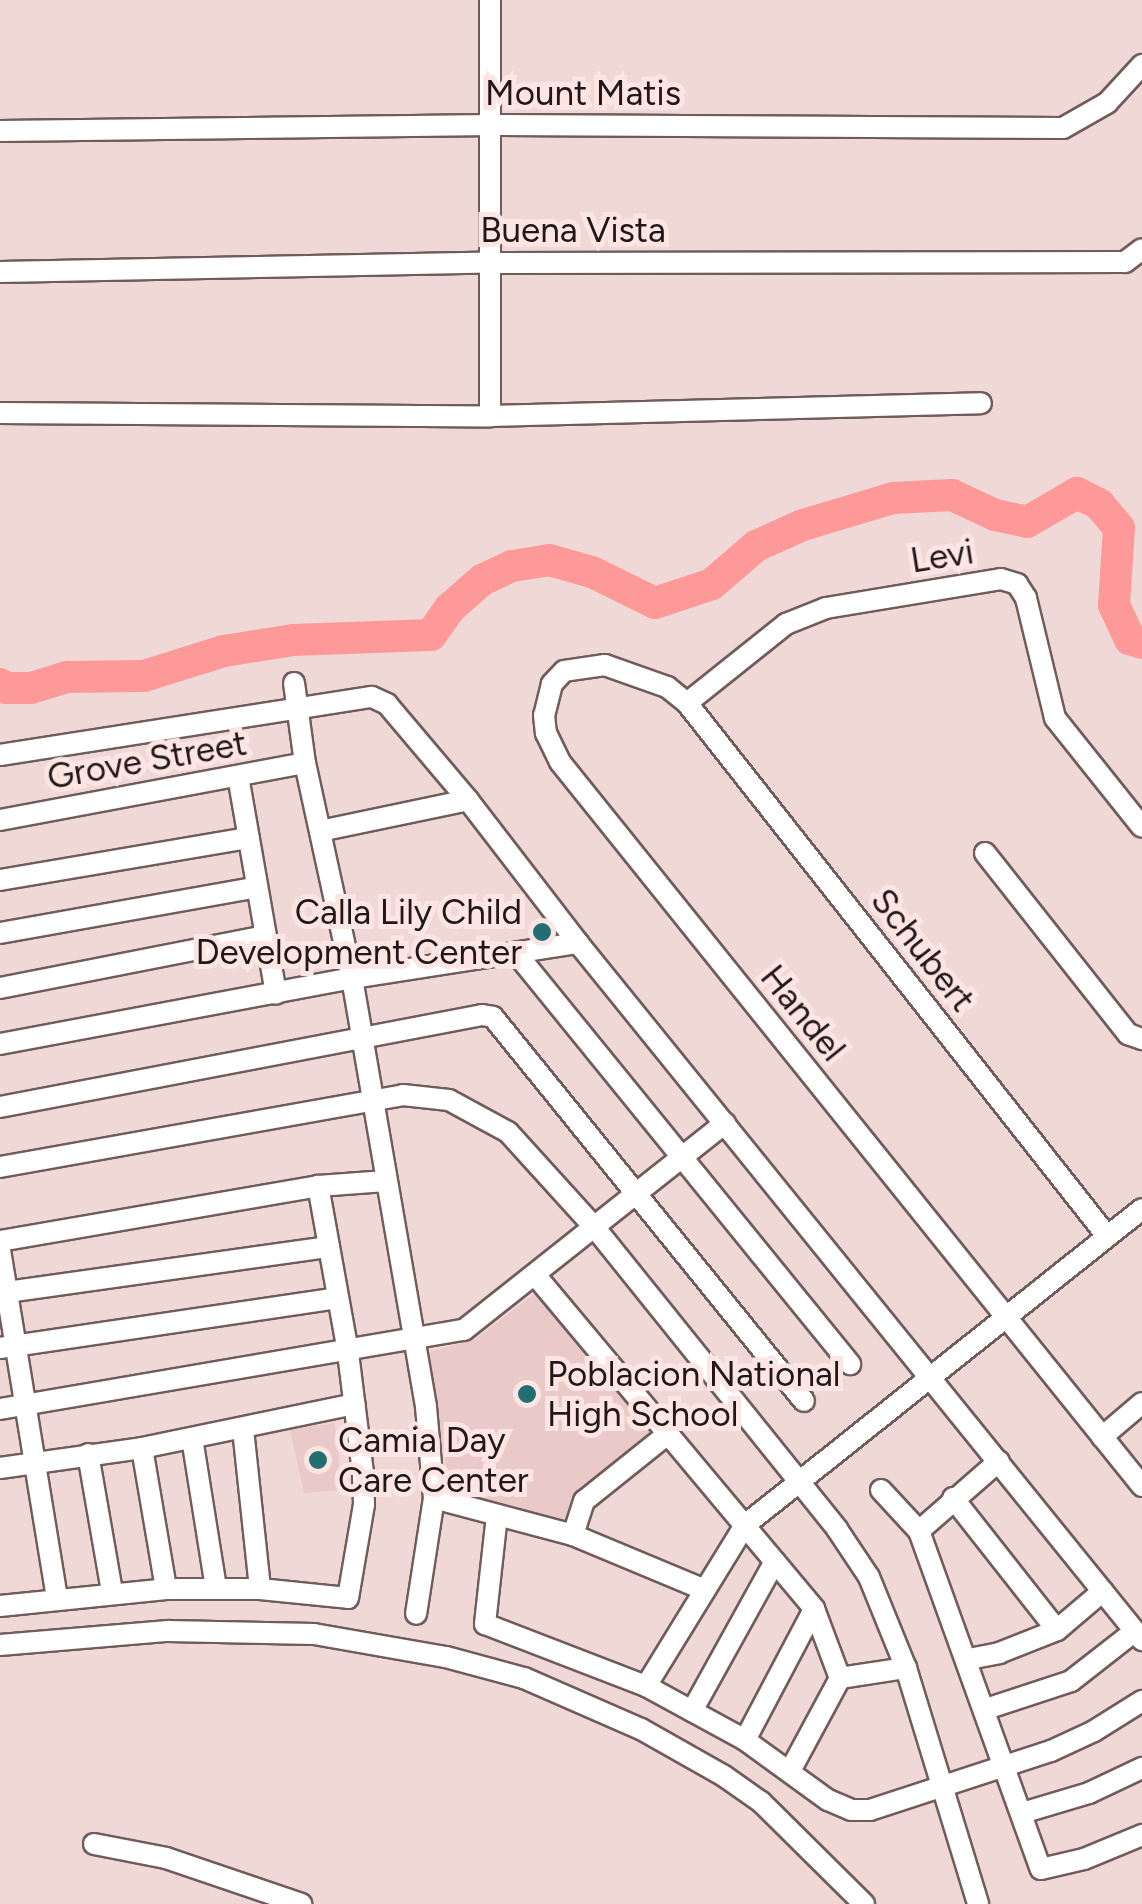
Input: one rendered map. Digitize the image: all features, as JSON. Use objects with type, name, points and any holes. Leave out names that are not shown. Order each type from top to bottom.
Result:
[{"type":"street","points":[[490,0],[490,416]]},
{"type":"street","name":"Mount Matis","points":[[0,131],[493,125],[1063,128],[1107,104],[1142,65]]},
{"type":"street","name":"Buena Vista","points":[[0,272],[490,263],[1125,262],[1142,249]]},
{"type":"street","points":[[0,413],[490,416],[981,403]]},
{"type":"street","name":"Levi","points":[[687,703],[786,624],[826,608],[1001,579],[1017,584],[1026,598],[1048,700],[1066,738],[1142,828]]},
{"type":"street","name":"Handel","points":[[687,703],[667,687],[604,664],[583,665],[564,672],[552,684],[546,698],[546,733],[567,772],[1142,1486]]},
{"type":"street","points":[[294,683],[305,762],[352,978],[426,1407],[434,1498],[416,1614]]},
{"type":"street","points":[[0,755],[299,708],[380,700],[468,800],[578,943],[1138,1636],[1072,1681],[986,1710]]},
{"type":"street","name":"Schubert","points":[[687,703],[1107,1236]]},
{"type":"street","name":"Grove Street","points":[[0,820],[305,762]]},
{"type":"street","points":[[238,776],[276,994]]},
{"type":"street","points":[[320,831],[468,800]]},
{"type":"street","points":[[0,880],[248,838]]},
{"type":"street","points":[[985,853],[1128,1034],[1142,1040]]},
{"type":"street","points":[[0,933],[257,886]]},
{"type":"street","points":[[0,988],[265,936]]},
{"type":"street","points":[[0,1044],[352,978],[578,943]]},
{"type":"street","points":[[516,953],[850,1364]]},
{"type":"street","points":[[0,1106],[362,1041],[482,1015],[493,1017],[804,1400]]},
{"type":"street","points":[[0,1167],[122,1148],[370,1099],[430,1097],[491,1119],[528,1150],[596,1229],[800,1483],[870,1578],[906,1668],[976,1898]]},
{"type":"street","points":[[0,1409],[464,1330],[638,1196],[725,1123]]},
{"type":"street","points":[[0,1241],[318,1186],[386,1181]]},
{"type":"street","points":[[1,1600],[216,1588],[348,1598],[364,1504],[348,1352],[318,1186]]},
{"type":"street","points":[[646,1686],[745,1525],[1142,1209]]},
{"type":"street","points":[[4,1292],[329,1247]]},
{"type":"street","points":[[0,1250],[9,1346],[28,1404],[57,1598]]},
{"type":"street","points":[[536,1276],[665,1436],[814,1609],[840,1678],[790,1772]]},
{"type":"street","points":[[9,1346],[337,1298]]},
{"type":"street","points":[[1102,1437],[1142,1403]]},
{"type":"street","points":[[0,1468],[142,1448],[355,1404]]},
{"type":"street","points":[[243,1429],[260,1589]]},
{"type":"street","points":[[573,1535],[584,1500],[665,1436]]},
{"type":"street","points":[[192,1438],[216,1588]]},
{"type":"street","points":[[142,1448],[166,1589]]},
{"type":"street","points":[[88,1454],[112,1592]]},
{"type":"street","points":[[919,1531],[998,1461]]},
{"type":"street","points":[[881,1490],[919,1531],[969,1659],[1041,1869],[1084,1859],[1142,1835]]},
{"type":"street","points":[[434,1498],[573,1535],[704,1590]]},
{"type":"street","points":[[953,1498],[1057,1630]]},
{"type":"street","points":[[497,1514],[485,1624],[646,1686],[746,1740],[828,1800],[851,1810],[870,1810],[1005,1765],[1094,1731],[1142,1701]]},
{"type":"street","points":[[692,1711],[776,1561]]},
{"type":"street","points":[[969,1659],[999,1653],[1057,1630],[1103,1591]]},
{"type":"street","points":[[746,1740],[814,1609]]},
{"type":"street","points":[[0,1646],[168,1631],[314,1634],[446,1658],[524,1678],[641,1728],[724,1776],[761,1802],[864,1904]]},
{"type":"street","points":[[840,1678],[906,1668]]},
{"type":"street","points":[[1022,1813],[1089,1793],[1142,1768]]},
{"type":"street","points":[[94,1844],[166,1858],[301,1904]]},
{"type":"shaded area","name":"Poblacion National High School","points":[[538,1291],[654,1436],[568,1529],[451,1492],[425,1353],[474,1340]]},
{"type":"shaded area","name":"Camia Day Care Center","points":[[335,1423],[342,1490],[304,1493],[290,1430]]},
{"type":"waterway","points":[[0,684],[7,688],[31,688],[67,677],[144,676],[224,651],[293,640],[431,635],[450,608],[482,580],[512,566],[549,560],[592,572],[655,603],[712,584],[756,546],[803,525],[893,498],[952,495],[995,515],[1027,522],[1077,493],[1099,504],[1119,528],[1114,605],[1130,639],[1142,643]]},
{"type":"place","name":"Calla Lily Child Development Center","points":[[542,932]]},
{"type":"place","name":"Poblacion National High School","points":[[527,1394]]},
{"type":"place","name":"Camia Day Care Center","points":[[318,1460]]}]
